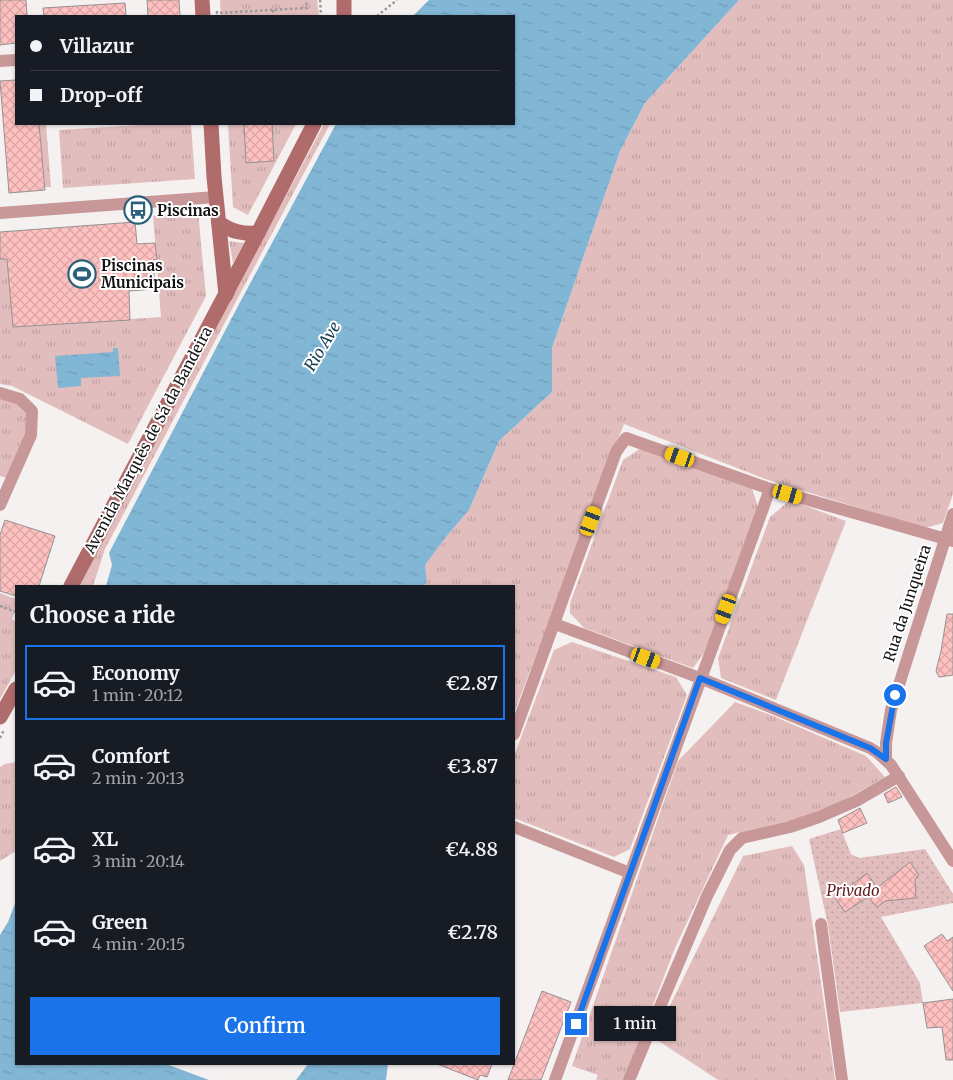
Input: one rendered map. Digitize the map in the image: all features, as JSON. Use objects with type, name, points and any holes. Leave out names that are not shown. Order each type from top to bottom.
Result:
[{"type":"main road","points":[[202,0],[210,15]]},
{"type":"main road","points":[[344,0],[344,15]]},
{"type":"main road","points":[[211,125],[226,294]]},
{"type":"main road","name":"Avenida Marquês de Sá da Bandeira","points":[[72,585],[313,125]]},
{"type":"main road","points":[[219,223],[227,229],[237,232],[258,233]]},
{"type":"main road","points":[[0,717],[15,691]]},
{"type":"street","points":[[0,61],[15,60]]},
{"type":"street","points":[[0,213],[216,197]]},
{"type":"street","points":[[0,393],[20,399],[32,411],[31,435],[0,505]]},
{"type":"street","points":[[515,731],[616,452],[626,438],[770,489],[949,540]]},
{"type":"street","points":[[555,1080],[770,489]]},
{"type":"street","name":"Rua da Junqueira","points":[[886,759],[886,743],[891,710],[949,540],[953,514]]},
{"type":"street","points":[[555,624],[700,678],[870,748],[886,759],[899,776],[953,860]]},
{"type":"street","points":[[629,1080],[707,896],[730,850],[742,838],[790,827],[819,817],[856,800],[899,776]]},
{"type":"street","points":[[515,827],[630,873]]},
{"type":"street","points":[[821,924],[842,1080]]},
{"type":"path","points":[[210,15],[307,8],[306,0]]},
{"type":"path","points":[[320,0],[322,15]]},
{"type":"path","points":[[378,15],[397,0]]},
{"type":"path","points":[[274,10],[274,15]]},
{"type":"path","points":[[0,606],[15,612]]},
{"type":"green space","points":[[220,0],[317,0],[319,15],[221,15]]},
{"type":"green space","points":[[739,0],[953,0],[953,494],[943,523],[925,528],[768,480],[624,424],[515,710],[515,585],[425,585],[427,581],[425,565],[469,510],[499,441],[552,392],[552,348],[620,151],[645,103]]},
{"type":"green space","points":[[39,125],[46,125],[51,187],[45,187]]},
{"type":"green space","points":[[139,125],[191,125],[195,179],[63,188],[59,130]]},
{"type":"green space","points":[[228,125],[295,125],[248,215],[233,207]]},
{"type":"green space","points":[[323,125],[329,125],[105,549],[93,585],[80,585]]},
{"type":"green space","points":[[198,211],[206,296],[128,444],[12,386],[0,384],[0,259],[7,259],[14,327],[161,317],[153,216]]},
{"type":"green space","points":[[229,241],[244,243],[233,263]]},
{"type":"green space","points":[[0,399],[16,403],[27,415],[27,433],[7,478],[0,476]]},
{"type":"green space","points":[[641,448],[752,488],[758,507],[704,653],[693,668],[584,628],[570,613],[570,603],[623,460]]},
{"type":"green space","points":[[790,500],[846,521],[776,700],[721,678],[718,658],[770,517]]},
{"type":"green space","points":[[0,593],[15,599],[15,611],[12,619],[15,621],[15,672],[0,699]]},
{"type":"green space","points":[[572,642],[676,677],[687,695],[630,849],[614,857],[515,818],[515,753],[554,650]]},
{"type":"green space","points":[[735,702],[771,715],[866,756],[885,777],[839,803],[794,820],[728,835],[675,948],[624,1080],[596,1080],[598,1075],[572,1066],[678,761]]},
{"type":"green space","points":[[15,762],[15,852],[0,861],[0,767]]},
{"type":"green space","name":"Privado","points":[[841,829],[851,854],[859,858],[925,849],[953,894],[953,903],[881,917],[920,983],[923,1003],[840,1012],[828,925],[809,839]]},
{"type":"green space","points":[[792,846],[804,865],[835,1080],[718,1080],[654,1038],[743,856]]},
{"type":"water","name":"Rio Ave","points":[[429,0],[739,0],[645,103],[620,151],[552,348],[552,392],[499,441],[469,510],[425,565],[427,581],[425,585],[106,585],[112,565],[109,553],[335,125],[515,125],[515,15],[414,15]]},
{"type":"water","points":[[113,348],[118,348],[120,376],[81,378],[81,386],[58,388],[55,356],[113,352]]},
{"type":"water","points":[[15,904],[15,1065],[169,1065],[209,1080],[0,1080],[0,935],[8,922]]},
{"type":"water","points":[[307,1065],[388,1065],[386,1080],[296,1080]]},
{"type":"building","points":[[0,0],[26,0],[27,15],[15,15],[15,43],[0,45]]},
{"type":"building","points":[[147,0],[179,0],[180,15],[148,15]]},
{"type":"building","points":[[125,3],[126,15],[44,15],[43,8]]},
{"type":"building","points":[[15,80],[15,125],[39,125],[45,190],[9,193],[0,81]]},
{"type":"building","points":[[244,125],[272,125],[274,161],[246,163]]},
{"type":"building","name":"Piscinas Municipais","points":[[135,222],[137,244],[155,243],[157,259],[153,260],[155,289],[129,291],[130,320],[13,327],[7,259],[0,259],[0,232]]},
{"type":"building","points":[[5,520],[55,536],[39,585],[15,585],[15,596],[0,591],[0,535]]},
{"type":"building","points":[[947,614],[953,614],[953,675],[939,677],[936,671]]},
{"type":"building","points":[[896,787],[902,797],[888,803],[884,794]]},
{"type":"building","points":[[860,808],[867,823],[843,833],[838,820]]},
{"type":"building","points":[[910,862],[919,875],[915,879],[916,898],[885,901],[877,907],[868,897],[845,912],[835,898],[867,873],[877,888]]},
{"type":"building","points":[[942,934],[947,941],[953,937],[953,991],[924,946]]},
{"type":"building","points":[[542,991],[571,1002],[541,1080],[508,1080]]},
{"type":"building","points":[[953,999],[953,1060],[946,1060],[942,1027],[927,1028],[923,1003]]},
{"type":"building","points":[[440,1065],[492,1065],[487,1077],[480,1075],[478,1080]]},
{"type":"place","name":"Piscinas","points":[[138,210]]},
{"type":"place","name":"Piscinas Municipais","points":[[82,274]]},
{"type":"route","points":[[576,1024],[700,678],[765,703],[870,748],[886,759],[886,743],[895,695]]}]
